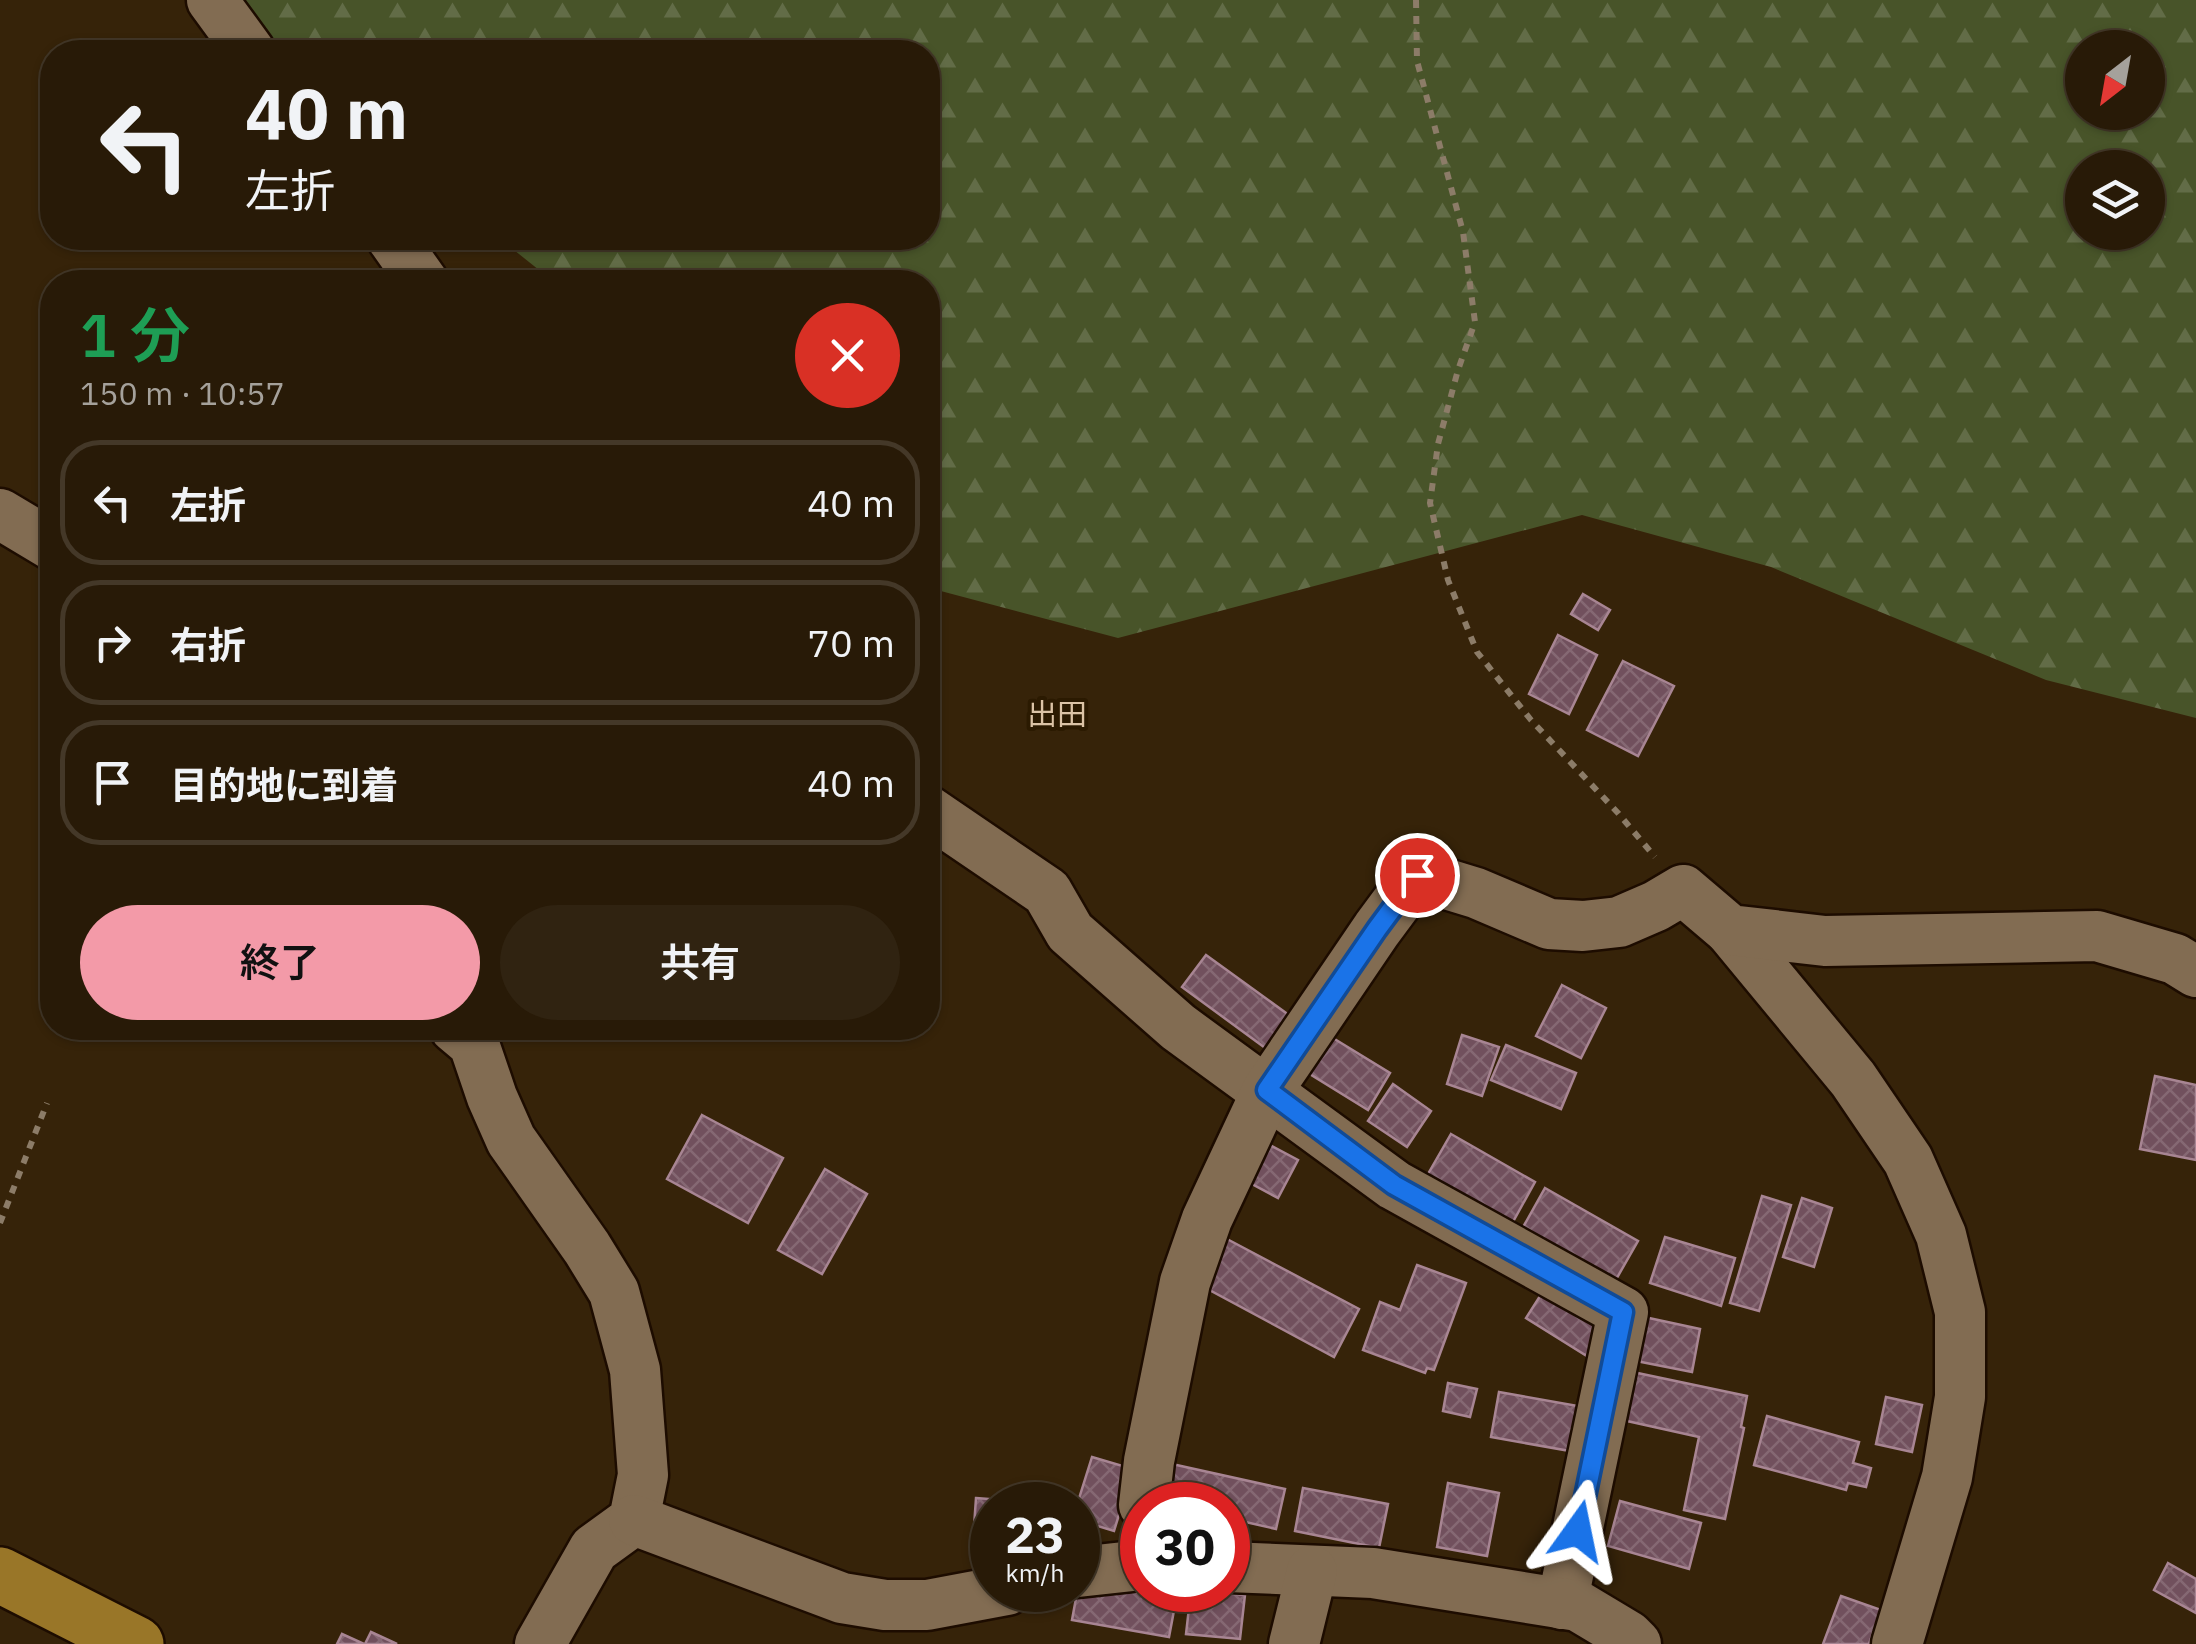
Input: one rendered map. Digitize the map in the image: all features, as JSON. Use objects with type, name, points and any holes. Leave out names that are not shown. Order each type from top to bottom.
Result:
[{"type":"main road","points":[[0,1575],[136,1644]]},
{"type":"street","points":[[212,0],[241,40]]},
{"type":"street","points":[[0,514],[40,539]]},
{"type":"street","points":[[940,820],[1047,892],[1070,932],[1178,1027],[1394,1185],[1623,1312],[1562,1604]]},
{"type":"street","points":[[1147,1482],[1185,1282],[1208,1219],[1267,1090],[1417,875],[1476,893],[1550,924],[1583,926],[1620,922],[1683,890],[1730,930],[1853,1079],[1908,1160],[1941,1235],[1960,1312],[1960,1397],[1947,1477],[1897,1644]]},
{"type":"street","points":[[1730,930],[1825,941],[2097,936],[2175,959],[2196,972]]},
{"type":"street","points":[[473,1040],[511,1140],[614,1292],[635,1370],[643,1475],[634,1520],[594,1549],[540,1644]]},
{"type":"street","points":[[634,1520],[842,1598],[885,1605],[927,1605],[970,1597]]},
{"type":"street","points":[[1250,1568],[1373,1573],[1578,1606],[1636,1644]]},
{"type":"street","points":[[1294,1644],[1312,1570]]},
{"type":"path","points":[[1416,0],[1418,62],[1463,232],[1475,322],[1438,444],[1430,503],[1448,580],[1477,652],[1531,720],[1683,890]]},
{"type":"path","points":[[0,1223],[47,1102]]},
{"type":"green space","points":[[209,0],[2196,0],[2196,718],[2046,680],[1771,567],[1582,515],[1118,638],[940,591],[940,270],[539,270],[514,250],[940,250],[940,40],[259,40]]},
{"type":"building","points":[[1583,594],[1610,610],[1598,630],[1571,614]]},
{"type":"building","points":[[1558,635],[1597,655],[1569,714],[1529,694]]},
{"type":"building","points":[[1623,661],[1674,686],[1638,756],[1587,730]]},
{"type":"building","points":[[1206,955],[1293,1018],[1268,1050],[1182,987]]},
{"type":"building","points":[[1562,985],[1606,1008],[1581,1058],[1536,1036]]},
{"type":"building","points":[[1328,1035],[1390,1073],[1368,1110],[1305,1071]]},
{"type":"building","points":[[1462,1035],[1499,1047],[1482,1096],[1447,1084]]},
{"type":"building","points":[[1506,1045],[1576,1073],[1561,1109],[1491,1080]]},
{"type":"building","points":[[2155,1076],[2196,1085],[2196,1160],[2140,1149]]},
{"type":"building","points":[[1393,1084],[1431,1111],[1407,1147],[1368,1121]]},
{"type":"building","points":[[702,1115],[783,1158],[748,1223],[667,1179]]},
{"type":"building","points":[[1451,1134],[1535,1182],[1509,1229],[1424,1181]]},
{"type":"building","points":[[1270,1145],[1298,1160],[1278,1198],[1250,1183]]},
{"type":"building","points":[[825,1169],[867,1194],[822,1274],[778,1250]]},
{"type":"building","points":[[1545,1188],[1638,1241],[1610,1290],[1517,1238]]},
{"type":"building","points":[[1762,1196],[1791,1205],[1759,1311],[1730,1303]]},
{"type":"building","points":[[1802,1198],[1832,1208],[1814,1267],[1783,1257]]},
{"type":"building","points":[[1665,1237],[1735,1258],[1721,1306],[1650,1283]]},
{"type":"building","points":[[1227,1239],[1359,1309],[1334,1357],[1202,1286]]},
{"type":"building","points":[[1417,1265],[1466,1283],[1434,1370],[1427,1368],[1425,1373],[1363,1350],[1380,1302],[1400,1310]]},
{"type":"building","points":[[1549,1282],[1613,1322],[1590,1358],[1526,1318]]},
{"type":"building","points":[[1635,1315],[1700,1329],[1692,1372],[1626,1359]]},
{"type":"building","points":[[1628,1371],[1747,1396],[1725,1519],[1684,1510],[1699,1437],[1618,1419]]},
{"type":"building","points":[[1448,1383],[1477,1389],[1470,1417],[1443,1411]]},
{"type":"building","points":[[1499,1392],[1589,1408],[1581,1453],[1491,1437]]},
{"type":"building","points":[[1886,1397],[1922,1405],[1912,1452],[1876,1444]]},
{"type":"building","points":[[1767,1416],[1859,1442],[1853,1463],[1871,1468],[1866,1487],[1848,1483],[1846,1490],[1754,1465]]},
{"type":"building","points":[[1092,1457],[1133,1469],[1129,1482],[1120,1482],[1120,1511],[1114,1531],[1100,1527],[1100,1482],[1084,1482]]},
{"type":"building","points":[[1172,1464],[1285,1489],[1276,1529],[1250,1523],[1250,1482],[1171,1482]]},
{"type":"building","points":[[1448,1483],[1499,1493],[1487,1556],[1437,1547]]},
{"type":"building","points":[[1303,1488],[1388,1504],[1379,1548],[1295,1531]]},
{"type":"building","points":[[1620,1501],[1701,1523],[1689,1569],[1608,1546]]},
{"type":"building","points":[[2168,1563],[2196,1579],[2196,1613],[2154,1590]]},
{"type":"building","points":[[1100,1586],[1120,1590],[1120,1612],[1174,1612],[1169,1637],[1072,1620],[1073,1612],[1100,1612]]},
{"type":"building","points":[[1841,1596],[1881,1610],[1869,1644],[1823,1644]]},
{"type":"building","points":[[1188,1612],[1243,1612],[1240,1639],[1186,1634]]},
{"type":"building","points":[[371,1632],[397,1644],[365,1644]]},
{"type":"building","points":[[342,1634],[364,1644],[337,1644]]},
{"type":"district","name":"出田","points":[[1057,715]]},
{"type":"route","points":[[1417,875],[1267,1090],[1394,1185],[1623,1312],[1578,1531]]}]
